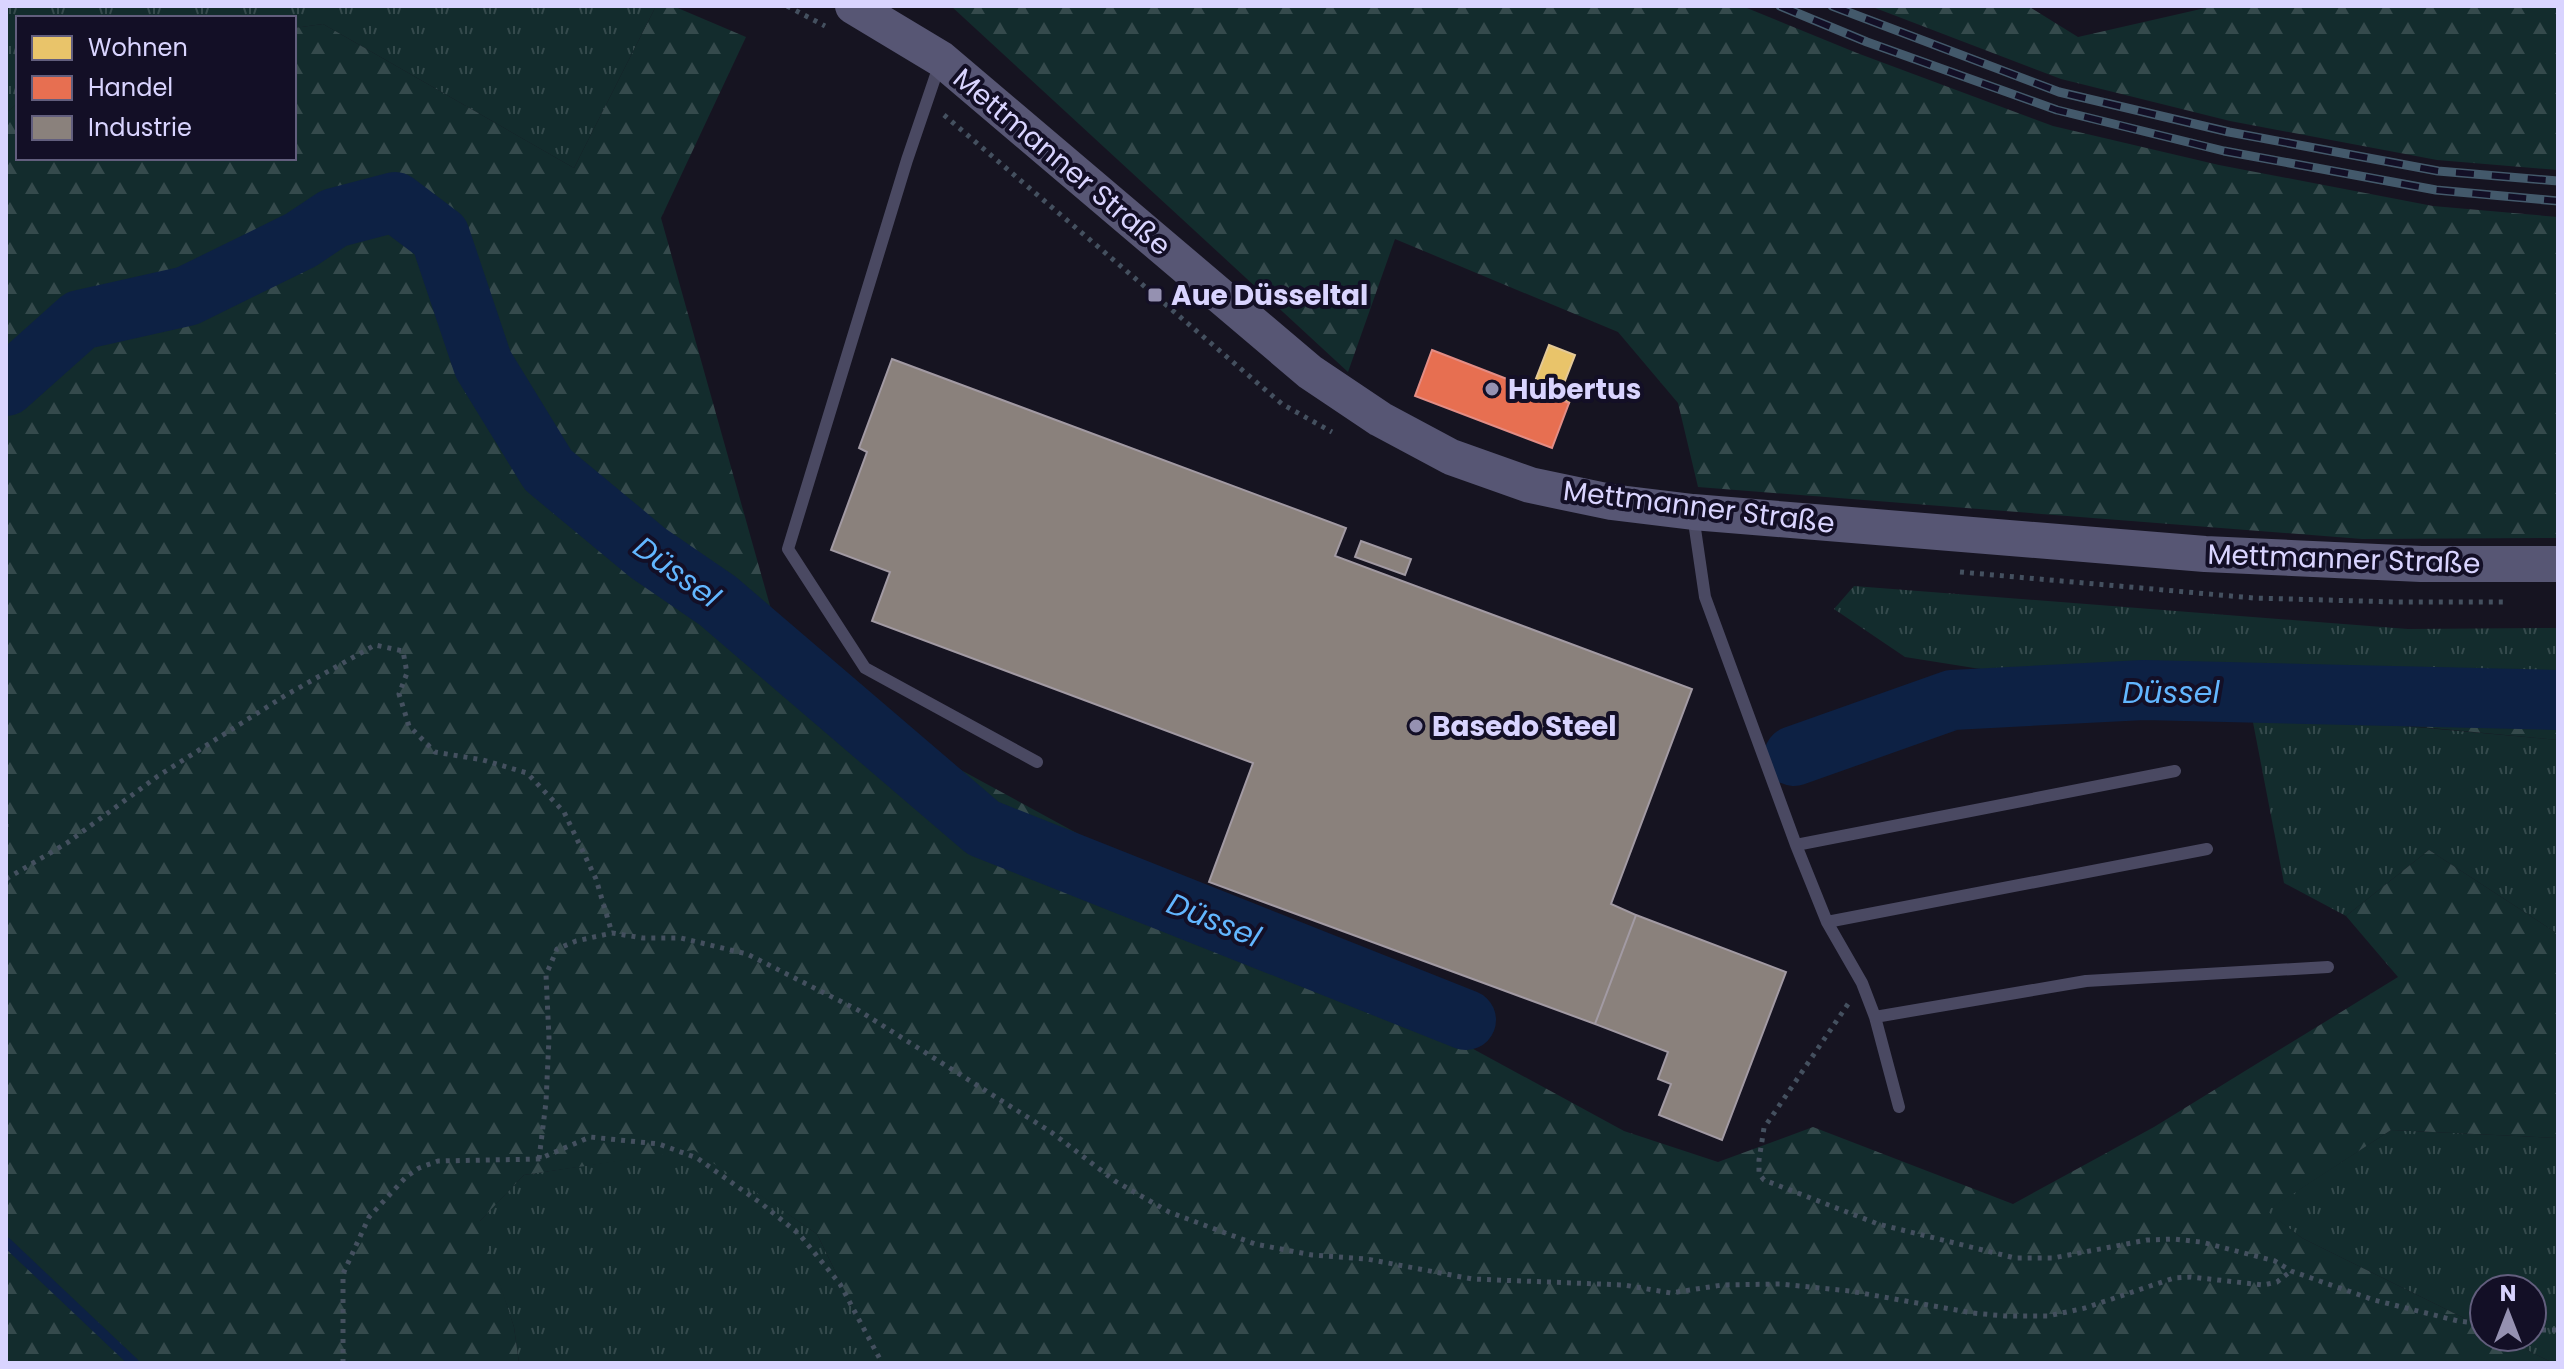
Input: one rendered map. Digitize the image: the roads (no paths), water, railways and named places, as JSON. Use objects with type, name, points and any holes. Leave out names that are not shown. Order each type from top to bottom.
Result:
[{"type":"main road","name":"Mettmanner Straße","points":[[844,19],[941,59],[1310,372],[1380,419],[1451,457],[1530,485],[1611,502],[1693,512],[2220,555],[2421,564],[2558,564]]},
{"type":"lane","points":[[941,59],[788,549],[865,668],[1037,762]]},
{"type":"lane","points":[[1693,512],[1705,597],[1827,922],[1862,983],[1875,1017],[1899,1107]]},
{"type":"lane","points":[[1796,845],[2175,771]]},
{"type":"lane","points":[[1827,922],[2207,849]]},
{"type":"lane","points":[[1875,1017],[2086,981],[2328,967]]},
{"type":"waterway","name":"Düssel","points":[[6,386],[80,320],[187,296],[301,240],[334,218],[395,202],[440,236],[483,364],[548,470],[648,553],[718,601],[983,828],[1466,1020]]},
{"type":"waterway","name":"Düssel","points":[[1794,756],[1952,700],[2144,690],[2558,700]]},
{"type":"waterway","points":[[6,1242],[134,1363]]},
{"type":"railway","points":[[1780,6],[1867,42],[2057,110],[2224,151],[2436,190],[2558,201]]},
{"type":"railway","points":[[1832,6],[2059,92],[2229,132],[2438,171],[2558,181]]},
{"type":"place","name":"Aue Düsseltal","points":[[1155,295]]},
{"type":"place","name":"Hubertus","points":[[1492,389]]},
{"type":"place","name":"Basedo Steel","points":[[1416,726]]}]
